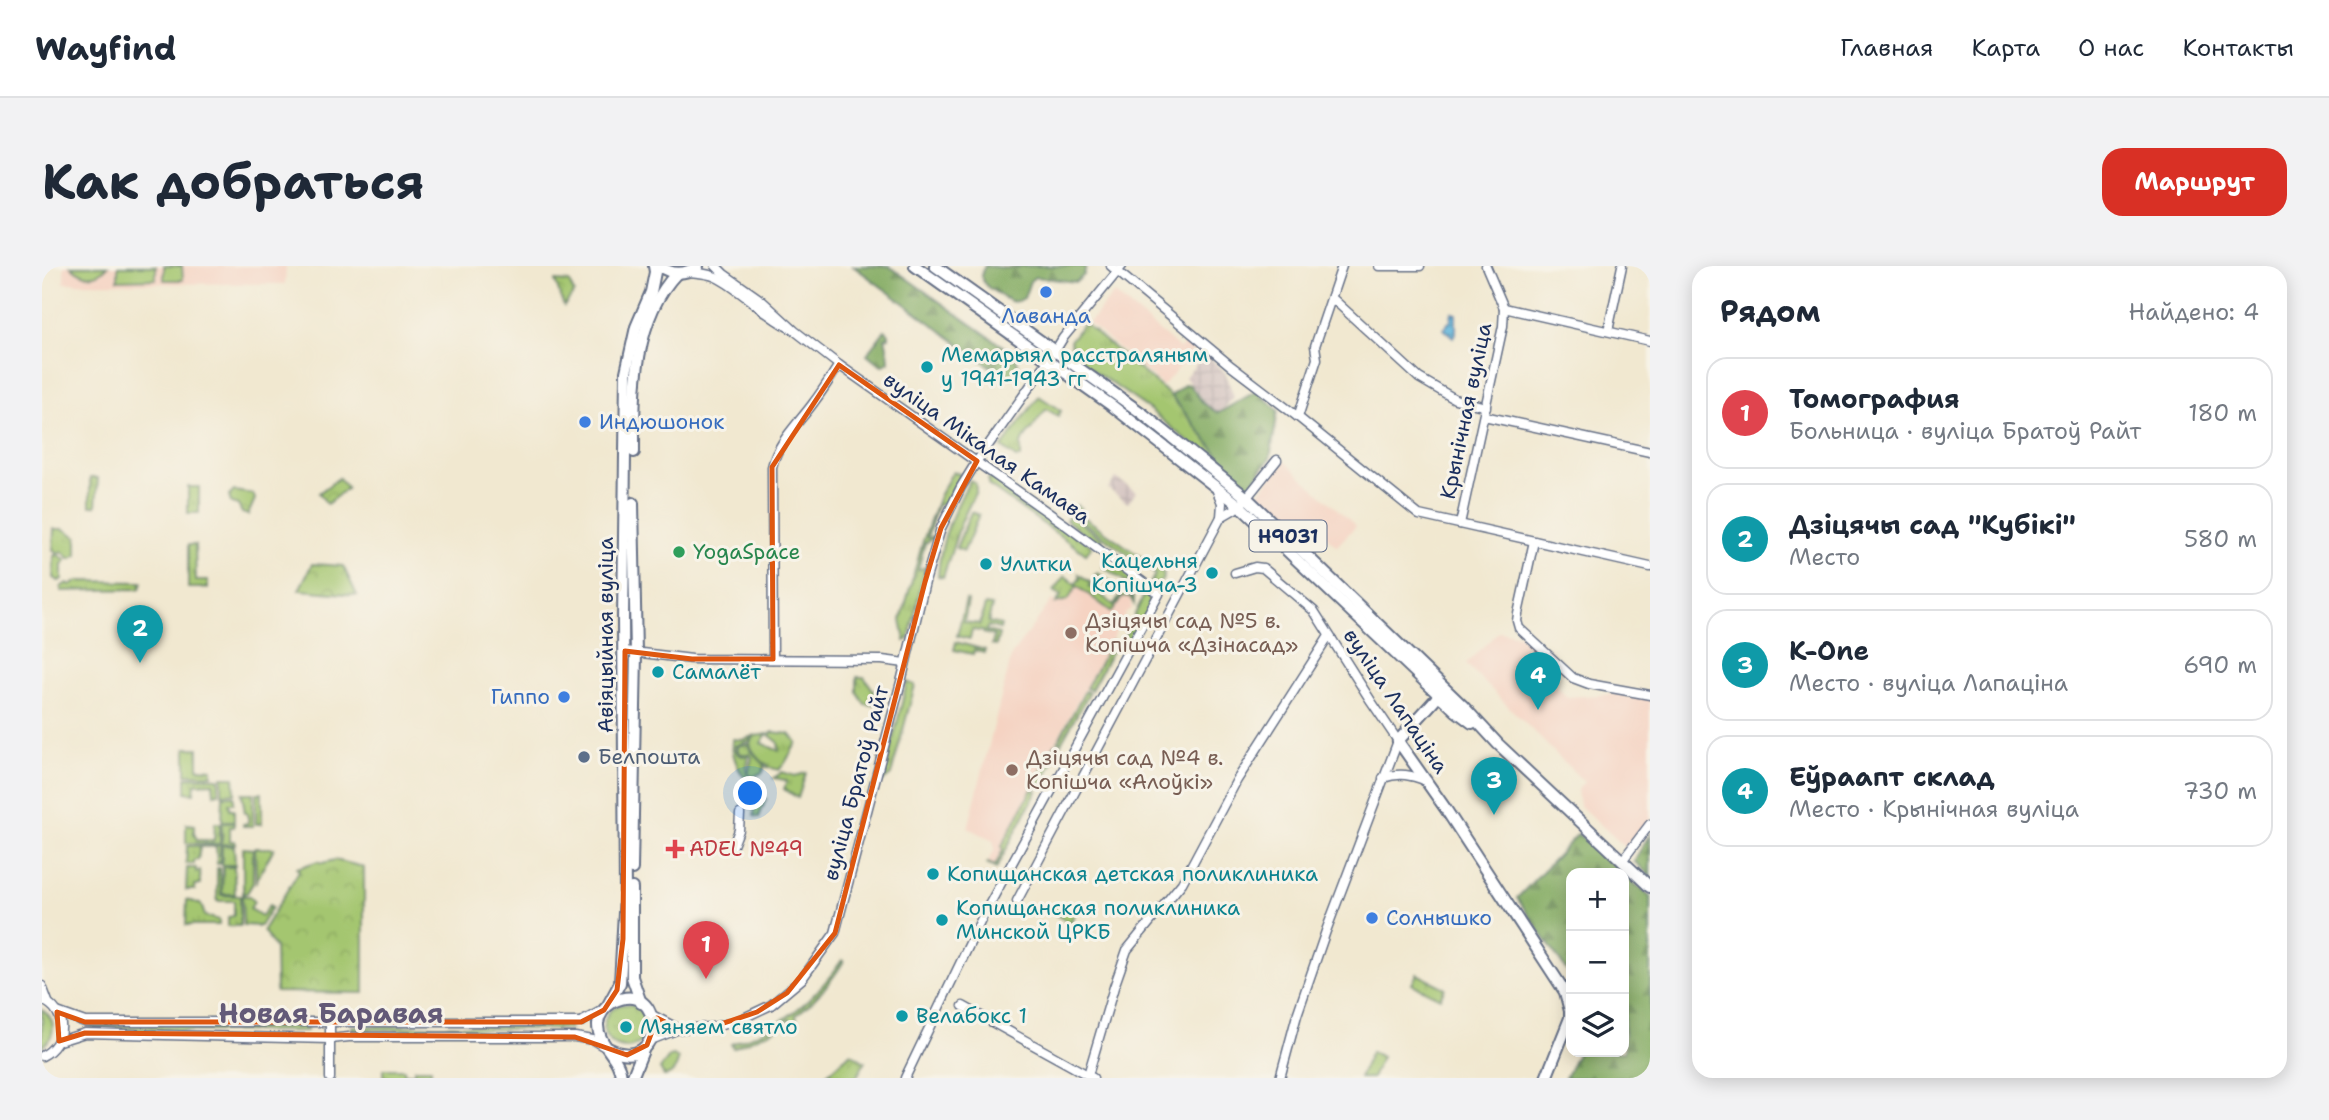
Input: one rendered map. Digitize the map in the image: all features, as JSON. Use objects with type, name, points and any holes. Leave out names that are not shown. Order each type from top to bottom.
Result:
[{"type":"main road","points":[[657,266],[670,272],[688,270]]},
{"type":"main road","name":"Авіяцыйная вуліца","points":[[641,1003],[632,977],[631,652],[626,372],[636,327],[651,292],[657,266]]},
{"type":"main road","name":"Н9031","points":[[915,266],[1051,356]]},
{"type":"main road","name":"Н9031","points":[[935,266],[1159,441],[1244,502],[1650,887]]},
{"type":"main road","name":"Авіяцыйная вуліца","points":[[606,1007],[620,983],[625,895],[636,381],[643,336],[653,310],[663,289],[688,270]]},
{"type":"main road","points":[[1398,741],[1442,692]]},
{"type":"main road","name":"вуліца Лапаціна","points":[[1398,741],[1427,781],[1568,1000],[1570,1018],[1546,1078]]},
{"type":"main road","points":[[621,1078],[618,1065],[601,1039],[598,1028],[606,1007],[624,999],[641,1003],[652,1015],[654,1028],[632,1078]]},
{"type":"main road","points":[[608,1048],[627,1055],[635,1054],[647,1044]]},
{"type":"street","name":"вуліца Мікалая Камава","points":[[716,266],[839,365],[977,461],[1159,594],[982,918],[905,1078]]},
{"type":"street","points":[[1298,417],[1317,359],[1315,346],[1342,266]]},
{"type":"street","points":[[1378,266],[1420,266]]},
{"type":"street","name":"Крынічная вуліца","points":[[1460,524],[1503,326],[1504,308],[1486,266]]},
{"type":"street","points":[[1608,331],[1622,266]]},
{"type":"street","points":[[1117,268],[1231,366],[1419,515],[1650,567]]},
{"type":"street","name":"вуліца Братоў Райт","points":[[679,1029],[712,1027],[735,1022],[771,1005],[802,979],[835,933],[941,528],[977,461],[1117,268]]},
{"type":"street","name":"вуліца Мікалая Камава","points":[[688,270],[720,279],[777,322],[795,331]]},
{"type":"street","points":[[1332,298],[1419,378],[1455,399],[1485,412],[1650,452]]},
{"type":"street","points":[[1504,308],[1650,341]]},
{"type":"street","points":[[773,659],[772,467],[775,455],[784,440],[839,365]]},
{"type":"street","points":[[1221,517],[1244,502],[1277,460]]},
{"type":"street","points":[[1017,901],[1221,517],[1221,496],[1216,480]]},
{"type":"street","points":[[1534,541],[1518,614],[1519,628],[1573,678],[1589,684],[1650,695]]},
{"type":"street","name":"вуліца Лапаціна","points":[[1235,573],[1255,567],[1263,568],[1314,611],[1398,741]]},
{"type":"street","points":[[963,1006],[1091,1077],[1114,987],[1127,950],[1181,883],[1237,780],[1329,636]]},
{"type":"street","points":[[631,652],[692,659],[882,660],[905,663]]},
{"type":"street","points":[[1280,1078],[1304,995],[1398,741]]},
{"type":"street","points":[[1383,778],[1406,774],[1427,781]]},
{"type":"street","points":[[732,848],[740,830],[740,814]]},
{"type":"street","points":[[1622,861],[1650,824]]},
{"type":"street","points":[[42,986],[45,1001],[57,1012],[85,1022],[581,1022],[606,1007]]},
{"type":"street","points":[[42,1056],[59,1041],[62,1026],[57,1012]]},
{"type":"street","points":[[652,1015],[679,1029]]},
{"type":"street","points":[[330,1022],[330,1078]]},
{"type":"street","points":[[647,1044],[679,1029]]},
{"type":"street","points":[[59,1041],[85,1033],[330,1039],[575,1037],[608,1048]]},
{"type":"highlighted area","points":[[839,365],[977,461],[941,528],[835,933],[787,993],[757,1012],[712,1027],[679,1029],[657,1018],[647,1045],[627,1055],[575,1037],[85,1033],[59,1041],[57,1012],[85,1022],[581,1022],[604,1010],[617,990],[623,939],[625,651],[692,659],[773,659],[772,467]]},
{"type":"shaded area","points":[[64,266],[286,266],[285,284],[64,283]]},
{"type":"shaded area","points":[[1114,293],[1180,349],[1187,341],[1195,348],[1163,386],[1089,323]]},
{"type":"shaded area","points":[[1206,354],[1225,373],[1234,397],[1216,417],[1185,377]]},
{"type":"shaded area","points":[[1284,461],[1356,526],[1337,546],[1307,521],[1295,522],[1259,493]]},
{"type":"shaded area","points":[[1116,478],[1136,492],[1128,503],[1108,489]]},
{"type":"shaded area","points":[[1077,586],[1112,612],[1122,597],[1130,598],[1132,609],[1127,611],[1071,713],[994,865],[988,862],[995,849],[993,840],[968,828],[1012,654],[1052,600],[1056,603]]},
{"type":"shaded area","points":[[1499,631],[1519,635],[1542,657],[1535,665],[1567,697],[1619,694],[1633,699],[1635,694],[1650,698],[1650,819],[1625,847],[1579,805],[1577,790],[1584,782],[1466,664]]},
{"type":"green space","points":[[71,266],[108,266],[95,275],[85,275]]},
{"type":"green space","points":[[118,266],[156,266],[156,279],[118,280]]},
{"type":"green space","points":[[164,266],[182,266],[183,280],[164,280]]},
{"type":"green space","points":[[853,266],[889,266],[1015,355],[1019,366],[1016,374],[1009,378],[1000,374]]},
{"type":"green space","points":[[985,266],[1086,266],[1084,275],[1076,282],[1035,277],[1030,281],[1024,298],[1013,302],[986,286],[982,279]]},
{"type":"green space","points":[[555,281],[569,282],[574,293],[564,306]]},
{"type":"green space","points":[[1084,323],[1171,396],[1247,490],[1150,410],[1078,360],[1080,357],[1073,351],[1070,341]]},
{"type":"green space","points":[[885,330],[889,334],[889,337],[885,338],[889,362],[882,366],[867,354]]},
{"type":"green space","points":[[1185,384],[1190,385],[1203,403],[1218,413],[1257,391],[1278,410],[1270,458],[1247,490],[1171,396]]},
{"type":"green space","points":[[1039,396],[1061,411],[1058,416],[1046,409],[1021,443],[1021,457],[1016,458],[1002,447]]},
{"type":"green space","points":[[953,471],[961,475],[945,502],[937,506],[927,538],[934,536],[925,543],[918,570],[925,567],[909,639],[905,641],[901,620],[923,541],[939,496]]},
{"type":"green space","points":[[991,476],[1092,546],[1086,554],[988,485]]},
{"type":"green space","points":[[90,478],[98,478],[96,506],[90,506]]},
{"type":"green space","points":[[339,478],[347,488],[327,504],[319,493]]},
{"type":"green space","points":[[970,480],[976,484],[976,491],[961,522],[943,577],[938,576],[941,550],[948,526]]},
{"type":"green space","points":[[188,487],[199,487],[199,513],[188,513]]},
{"type":"green space","points":[[234,491],[253,494],[255,499],[248,515],[242,513],[238,505],[231,503],[229,496]]},
{"type":"green space","points":[[1077,505],[1081,508],[1078,513],[1164,573],[1163,580],[1150,584],[1155,574],[1071,513]]},
{"type":"green space","points":[[971,512],[979,515],[964,551],[956,548]]},
{"type":"green space","points":[[1070,515],[1102,539],[1098,544],[1066,520]]},
{"type":"green space","points":[[54,529],[63,529],[77,537],[77,555],[70,559],[62,551],[59,553],[53,550]]},
{"type":"green space","points":[[188,545],[195,545],[196,581],[208,581],[208,588],[188,588]]},
{"type":"green space","points":[[56,554],[65,559],[62,564],[62,579],[59,581],[53,578]]},
{"type":"green space","points":[[1109,562],[1142,584],[1137,589],[1103,567]]},
{"type":"green space","points":[[312,564],[343,566],[357,595],[299,590]]},
{"type":"green space","points":[[1098,573],[1134,598],[1134,604],[1130,597],[1123,596],[1112,612],[1077,586],[1068,600],[1056,603],[1061,596],[1054,591],[1065,576],[1075,584],[1080,579],[1079,574],[1091,583],[1089,586],[1114,605],[1121,595],[1095,575]]},
{"type":"green space","points":[[78,581],[142,582],[140,589],[61,591],[61,587],[67,583],[71,585]]},
{"type":"green space","points":[[1147,589],[1147,611],[1126,647],[1121,644]]},
{"type":"green space","points":[[966,600],[964,622],[980,624],[985,605],[992,606],[988,622],[1001,625],[1000,629],[988,626],[986,631],[999,634],[996,646],[992,645],[994,636],[983,631],[972,630],[970,639],[957,636]]},
{"type":"green space","points":[[1112,641],[1116,643],[1091,690],[1086,688]]},
{"type":"green space","points":[[956,642],[985,650],[984,653],[954,650]]},
{"type":"green space","points":[[857,677],[864,677],[876,694],[873,705],[865,704],[857,692]]},
{"type":"green space","points":[[907,682],[915,685],[891,775],[883,781]]},
{"type":"green space","points":[[1085,691],[1089,693],[1061,743],[1058,741]]},
{"type":"green space","points":[[773,732],[790,734],[797,742],[779,770],[767,767],[750,745],[755,736],[767,734],[761,743],[779,751],[778,742],[769,735]]},
{"type":"green space","points":[[753,736],[749,741],[735,746],[737,753],[742,756],[749,755],[746,771],[751,783],[739,769],[732,745],[733,739],[742,740]]},
{"type":"green space","points":[[749,744],[751,751],[765,765],[763,772],[753,777],[748,774],[752,757],[738,752],[738,746]]},
{"type":"green space","points":[[1055,744],[1061,747],[1039,788],[1033,786]]},
{"type":"green space","points":[[186,748],[198,748],[198,768],[212,769],[212,775],[186,774]]},
{"type":"green space","points":[[782,772],[795,776],[806,773],[798,798],[784,789],[787,782],[785,780],[774,778]]},
{"type":"green space","points":[[186,777],[219,778],[219,793],[214,794],[213,783],[195,784],[194,793],[186,792]]},
{"type":"green space","points":[[222,777],[234,777],[235,793],[222,794]]},
{"type":"green space","points":[[1032,789],[1037,791],[996,869],[987,864],[995,866],[1003,850],[1002,846]]},
{"type":"green space","points":[[242,793],[253,793],[253,826],[243,826],[248,823],[248,813],[245,813]]},
{"type":"green space","points":[[256,793],[262,793],[262,824],[256,824]]},
{"type":"green space","points":[[223,796],[234,796],[234,803],[229,803],[230,809],[234,809],[234,821],[222,821]]},
{"type":"green space","points":[[754,796],[766,799],[759,817],[754,816],[755,809],[750,808]]},
{"type":"green space","points":[[215,823],[220,823],[220,844],[186,843],[186,824],[194,825],[197,840],[214,840]]},
{"type":"green space","points":[[222,823],[234,823],[234,827],[230,827],[230,841],[235,841],[235,844],[222,844]]},
{"type":"green space","points":[[1578,834],[1617,868],[1566,868],[1566,970],[1517,898]]},
{"type":"green space","points":[[1650,834],[1650,876],[1634,861]]},
{"type":"green space","points":[[220,845],[220,864],[217,864],[216,847],[200,847],[198,860],[194,860],[194,864],[186,863],[187,846]]},
{"type":"green space","points":[[222,845],[234,846],[235,865],[222,865]]},
{"type":"green space","points":[[243,848],[253,849],[253,883],[247,893],[243,894]]},
{"type":"green space","points":[[255,848],[274,848],[256,881]]},
{"type":"green space","points":[[335,860],[364,867],[364,993],[276,992],[275,948],[263,930],[299,871],[297,868],[318,861],[322,863]]},
{"type":"green space","points":[[223,867],[234,867],[235,894],[222,894]]},
{"type":"green space","points":[[187,868],[200,871],[200,885],[195,885],[195,890],[186,890]]},
{"type":"green space","points":[[217,868],[220,868],[221,895],[240,896],[240,926],[228,926],[228,917],[234,916],[234,901],[217,901]]},
{"type":"green space","points":[[1629,878],[1650,897],[1650,1078],[1565,1078],[1576,1057],[1629,1057]]},
{"type":"green space","points":[[242,896],[249,896],[254,901],[250,909],[262,916],[269,905],[272,907],[260,926],[243,925]]},
{"type":"green space","points":[[187,900],[201,904],[205,916],[219,920],[219,925],[186,925]]},
{"type":"green space","points":[[1056,906],[1064,910],[1077,910],[1070,923],[1053,913]]},
{"type":"green space","points":[[842,960],[844,961],[823,990],[796,1015],[797,1021],[793,1023],[790,1019],[782,1026],[733,1048],[731,1044],[765,1030],[794,1012],[831,976]]},
{"type":"green space","points":[[1417,974],[1445,988],[1440,998],[1412,984]]},
{"type":"green space","points":[[626,1004],[641,1011],[648,1026],[641,1041],[626,1048],[611,1041],[604,1026],[611,1011]]},
{"type":"green space","points":[[42,1009],[50,1018],[53,1028],[50,1038],[42,1047]]},
{"type":"green space","points":[[91,1025],[307,1025],[307,1031],[91,1031]]},
{"type":"green space","points":[[569,1025],[570,1029],[352,1030],[352,1026]]},
{"type":"green space","points":[[1371,1052],[1382,1057],[1372,1078],[1359,1078]]},
{"type":"green space","points":[[851,1053],[865,1062],[856,1078],[823,1078]]},
{"type":"green space","points":[[669,1057],[678,1059],[676,1068],[664,1076],[660,1069]]},
{"type":"green space","points":[[383,1069],[404,1069],[404,1073],[414,1074],[414,1069],[431,1069],[431,1078],[383,1078]]},
{"type":"water","points":[[1452,312],[1456,314],[1456,331],[1453,337],[1444,329]]},
{"type":"place","name":"Лаванда","points":[[1046,292]]},
{"type":"place","name":"Мемарыял расстраляным у 1941-1943 гг","points":[[927,367]]},
{"type":"place","name":"Индюшонок","points":[[585,422]]},
{"type":"place","name":"YogaSpace","points":[[679,552]]},
{"type":"place","name":"Улитки","points":[[986,564]]},
{"type":"place","name":"Кацельня Копішча-3","points":[[1212,573]]},
{"type":"place","name":"Дзіцячы сад №5 в. Копішча «Дзінасад»","points":[[1071,633]]},
{"type":"place","name":"Дзіцячы сад \"Кубікі\"","points":[[140,663]]},
{"type":"place","name":"Самалёт","points":[[658,672]]},
{"type":"place","name":"Гиппо","points":[[564,697]]},
{"type":"place","name":"Еўраапт склад","points":[[1538,710]]},
{"type":"place","name":"Белпошта","points":[[584,757]]},
{"type":"place","name":"Дзіцячы сад №4 в. Копішча «Алоўкі»","points":[[1012,770]]},
{"type":"place","name":"K-One","points":[[1494,815]]},
{"type":"place","name":"ADEL №49","points":[[675,849]]},
{"type":"place","name":"Копищанская детская поликлиника","points":[[933,874]]},
{"type":"place","name":"Солнышко","points":[[1372,918]]},
{"type":"place","name":"Копищанская поликлиника Минской ЦРКБ","points":[[942,920]]},
{"type":"place","name":"Томография","points":[[706,979]]},
{"type":"place","name":"Велабокс 1","points":[[902,1016]]},
{"type":"place","name":"Мяняем святло","points":[[626,1027]]},
{"type":"district","name":"Новая Баравая","points":[[331,1013]]}]
